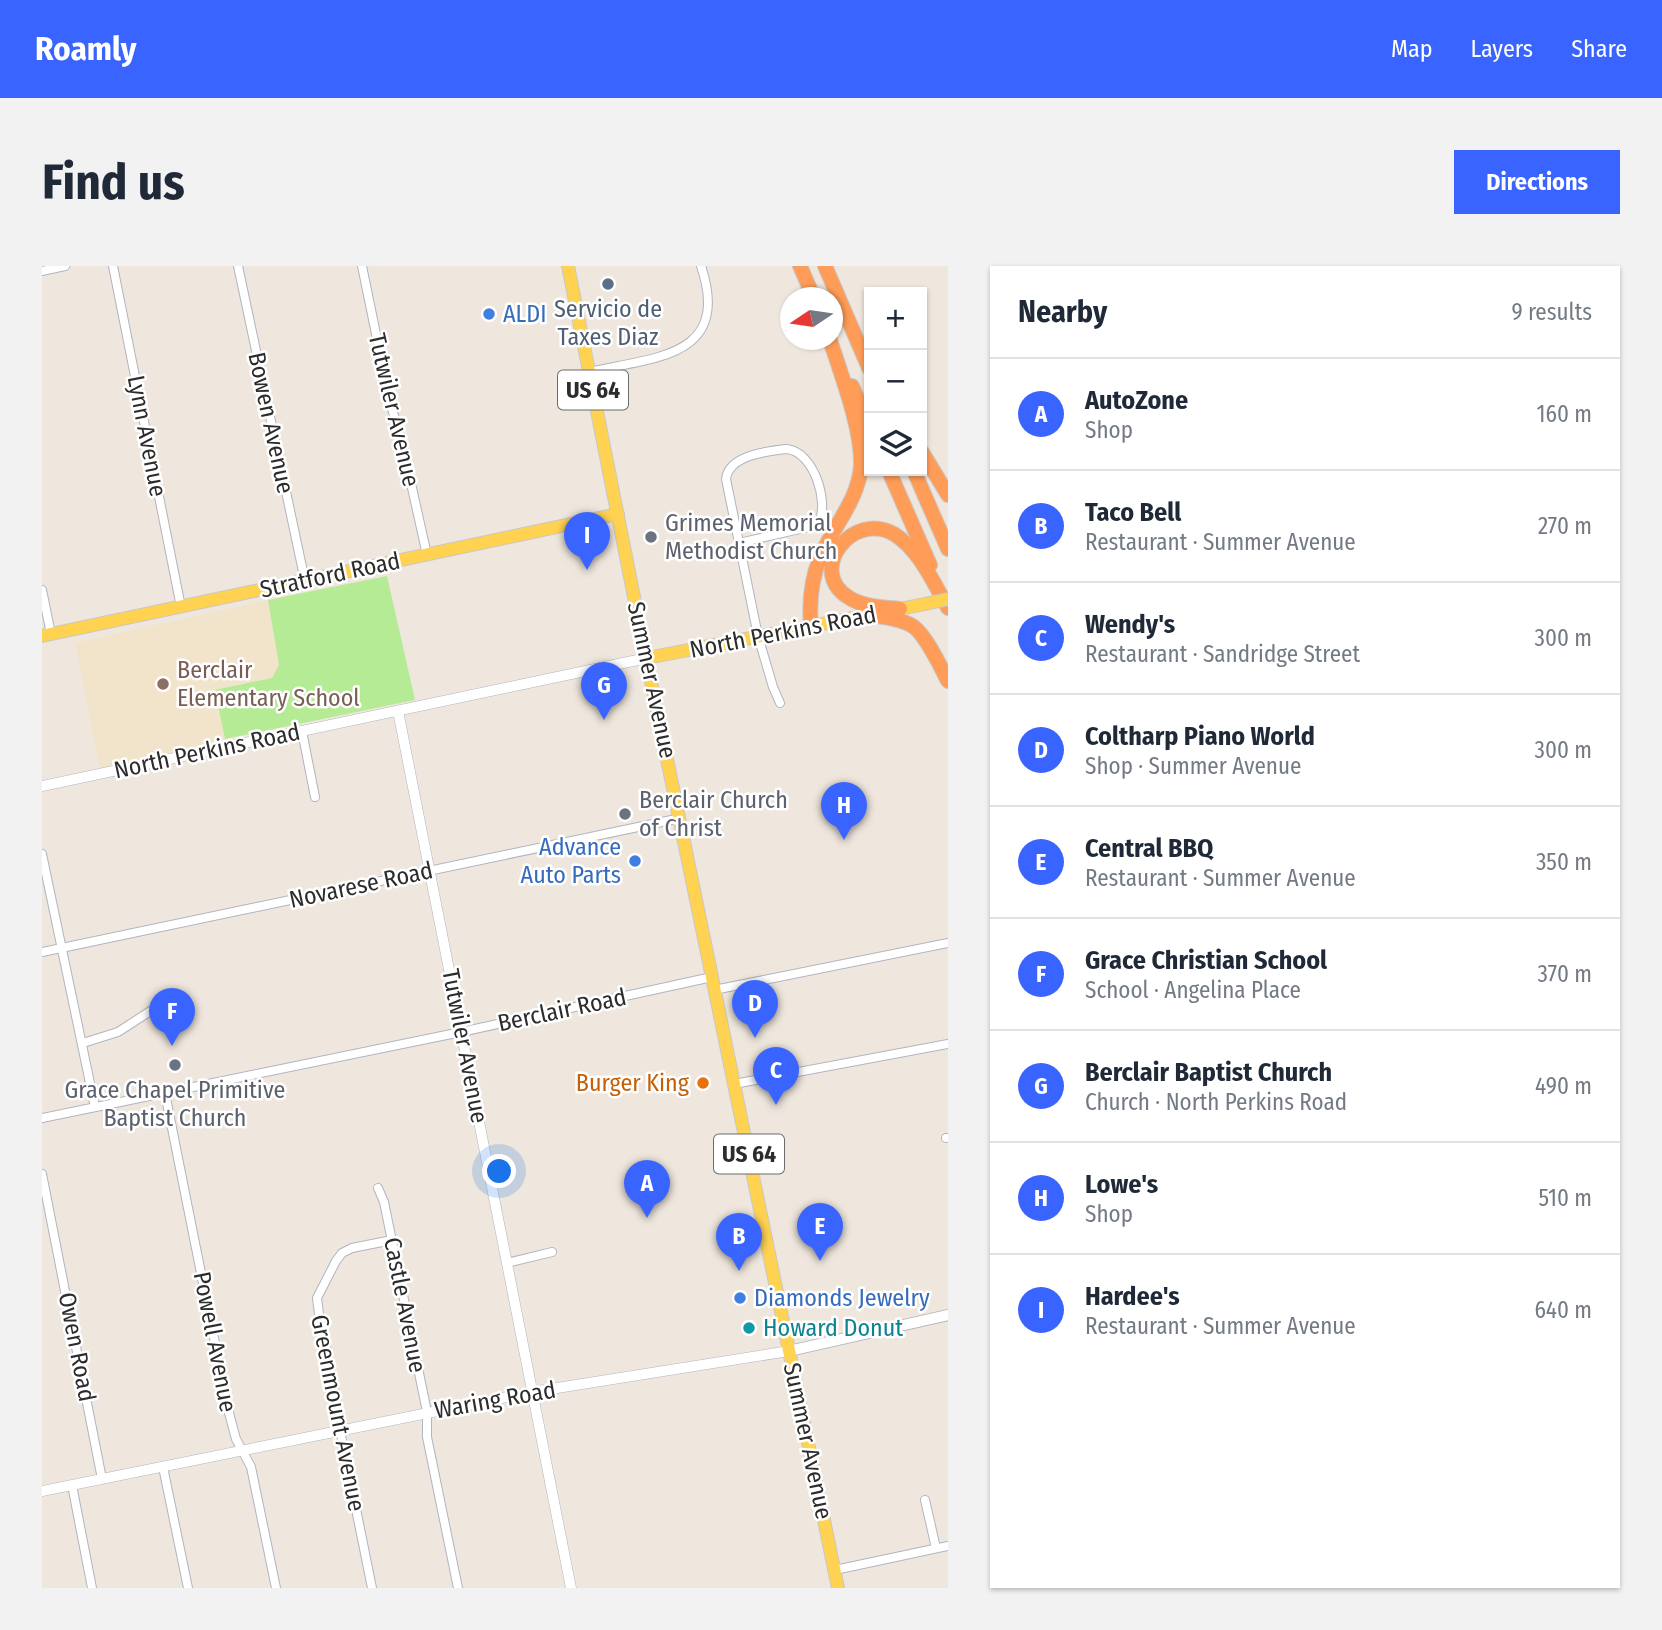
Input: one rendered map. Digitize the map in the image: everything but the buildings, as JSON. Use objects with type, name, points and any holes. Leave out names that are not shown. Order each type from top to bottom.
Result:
[{"type":"highway","points":[[800,266],[809,287]]},
{"type":"highway","points":[[825,266],[864,356]]},
{"type":"highway","points":[[856,337],[864,352]]},
{"type":"highway","points":[[811,626],[809,605],[821,557],[856,490],[861,464],[858,438],[834,350]]},
{"type":"highway","points":[[835,350],[864,414]]},
{"type":"highway","points":[[927,460],[948,495]]},
{"type":"highway","points":[[891,476],[948,608]]},
{"type":"highway","points":[[916,476],[948,549]]},
{"type":"highway","points":[[901,609],[867,605],[847,597],[836,584],[831,567],[835,552],[845,539],[862,530],[879,528],[894,534],[924,566],[948,608]]},
{"type":"highway","points":[[870,615],[891,618],[914,627],[923,637],[948,681]]},
{"type":"main road","name":"Summer Avenue","points":[[568,266],[838,1588]]},
{"type":"main road","name":"Stratford Road","points":[[46,635],[618,514]]},
{"type":"main road","name":"North Perkins Road","points":[[647,658],[948,599]]},
{"type":"main road","name":"Waring Road","points":[[789,1350],[948,1315]]},
{"type":"street","points":[[42,271],[65,266]]},
{"type":"street","name":"Lynn Avenue","points":[[113,266],[181,607]]},
{"type":"street","name":"Bowen Avenue","points":[[238,266],[304,581]]},
{"type":"street","name":"Tutwiler Avenue","points":[[362,266],[390,402],[427,555]]},
{"type":"street","points":[[589,372],[664,355],[687,346],[702,331],[709,316],[708,295],[701,266]]},
{"type":"street","points":[[739,543],[813,526],[821,518],[821,503],[814,470],[810,462],[795,450],[779,450],[738,460],[727,472],[726,479],[739,543],[758,636],[772,687],[780,703]]},
{"type":"street","points":[[42,590],[46,635]]},
{"type":"street","name":"North Perkins Road","points":[[42,786],[647,658]]},
{"type":"street","name":"Tutwiler Avenue","points":[[398,711],[571,1588]]},
{"type":"street","points":[[302,731],[315,797]]},
{"type":"street","name":"Novarese Road","points":[[42,952],[681,818]]},
{"type":"street","points":[[42,855],[95,1107]]},
{"type":"street","name":"Berclair Road","points":[[42,1118],[713,983],[948,943]]},
{"type":"street","points":[[83,1043],[118,1032],[152,1010]]},
{"type":"street","points":[[734,1084],[948,1044]]},
{"type":"street","name":"Powell Avenue","points":[[165,1093],[232,1425],[251,1467],[276,1588]]},
{"type":"street","name":"Owen Road","points":[[42,1174],[102,1479]]},
{"type":"street","name":"Castle Avenue","points":[[378,1188],[383,1197],[427,1412],[426,1437],[458,1588]]},
{"type":"street","name":"Greenmount Avenue","points":[[372,1588],[317,1298],[342,1253],[352,1248],[392,1240]]},
{"type":"street","points":[[507,1263],[552,1251]]},
{"type":"street","name":"Waring Road","points":[[42,1491],[427,1412],[789,1350]]},
{"type":"street","points":[[163,1467],[188,1588]]},
{"type":"street","points":[[72,1485],[92,1588]]},
{"type":"street","points":[[925,1500],[936,1548]]},
{"type":"street","points":[[835,1570],[948,1546]]},
{"type":"shaded area","name":"Berclair Elementary School","points":[[268,600],[279,665],[272,678],[215,690],[225,739],[100,770],[75,643]]},
{"type":"green space","points":[[387,576],[415,700],[225,739],[215,690],[272,678],[279,665],[268,600]]},
{"type":"place","name":"Servicio de Taxes Diaz","points":[[608,284]]},
{"type":"place","name":"ALDI","points":[[489,314]]},
{"type":"place","name":"Grimes Memorial Methodist Church","points":[[651,537]]},
{"type":"place","name":"Hardee's","points":[[587,570]]},
{"type":"place","name":"Berclair Elementary School","points":[[163,684]]},
{"type":"place","name":"Berclair Baptist Church","points":[[604,720]]},
{"type":"place","name":"Berclair Church of Christ","points":[[625,814]]},
{"type":"place","name":"Lowe's","points":[[844,840]]},
{"type":"place","name":"Advance Auto Parts","points":[[635,861]]},
{"type":"place","name":"Coltharp Piano World","points":[[755,1038]]},
{"type":"place","name":"Grace Christian School","points":[[172,1046]]},
{"type":"place","name":"Grace Chapel Primitive Baptist Church","points":[[175,1065]]},
{"type":"place","name":"Burger King","points":[[703,1083]]},
{"type":"place","name":"Wendy's","points":[[776,1105]]},
{"type":"place","name":"AutoZone","points":[[647,1218]]},
{"type":"place","name":"Central BBQ","points":[[820,1261]]},
{"type":"place","name":"Taco Bell","points":[[739,1271]]},
{"type":"place","name":"Diamonds Jewelry","points":[[740,1298]]},
{"type":"place","name":"Howard Donut","points":[[749,1328]]}]
